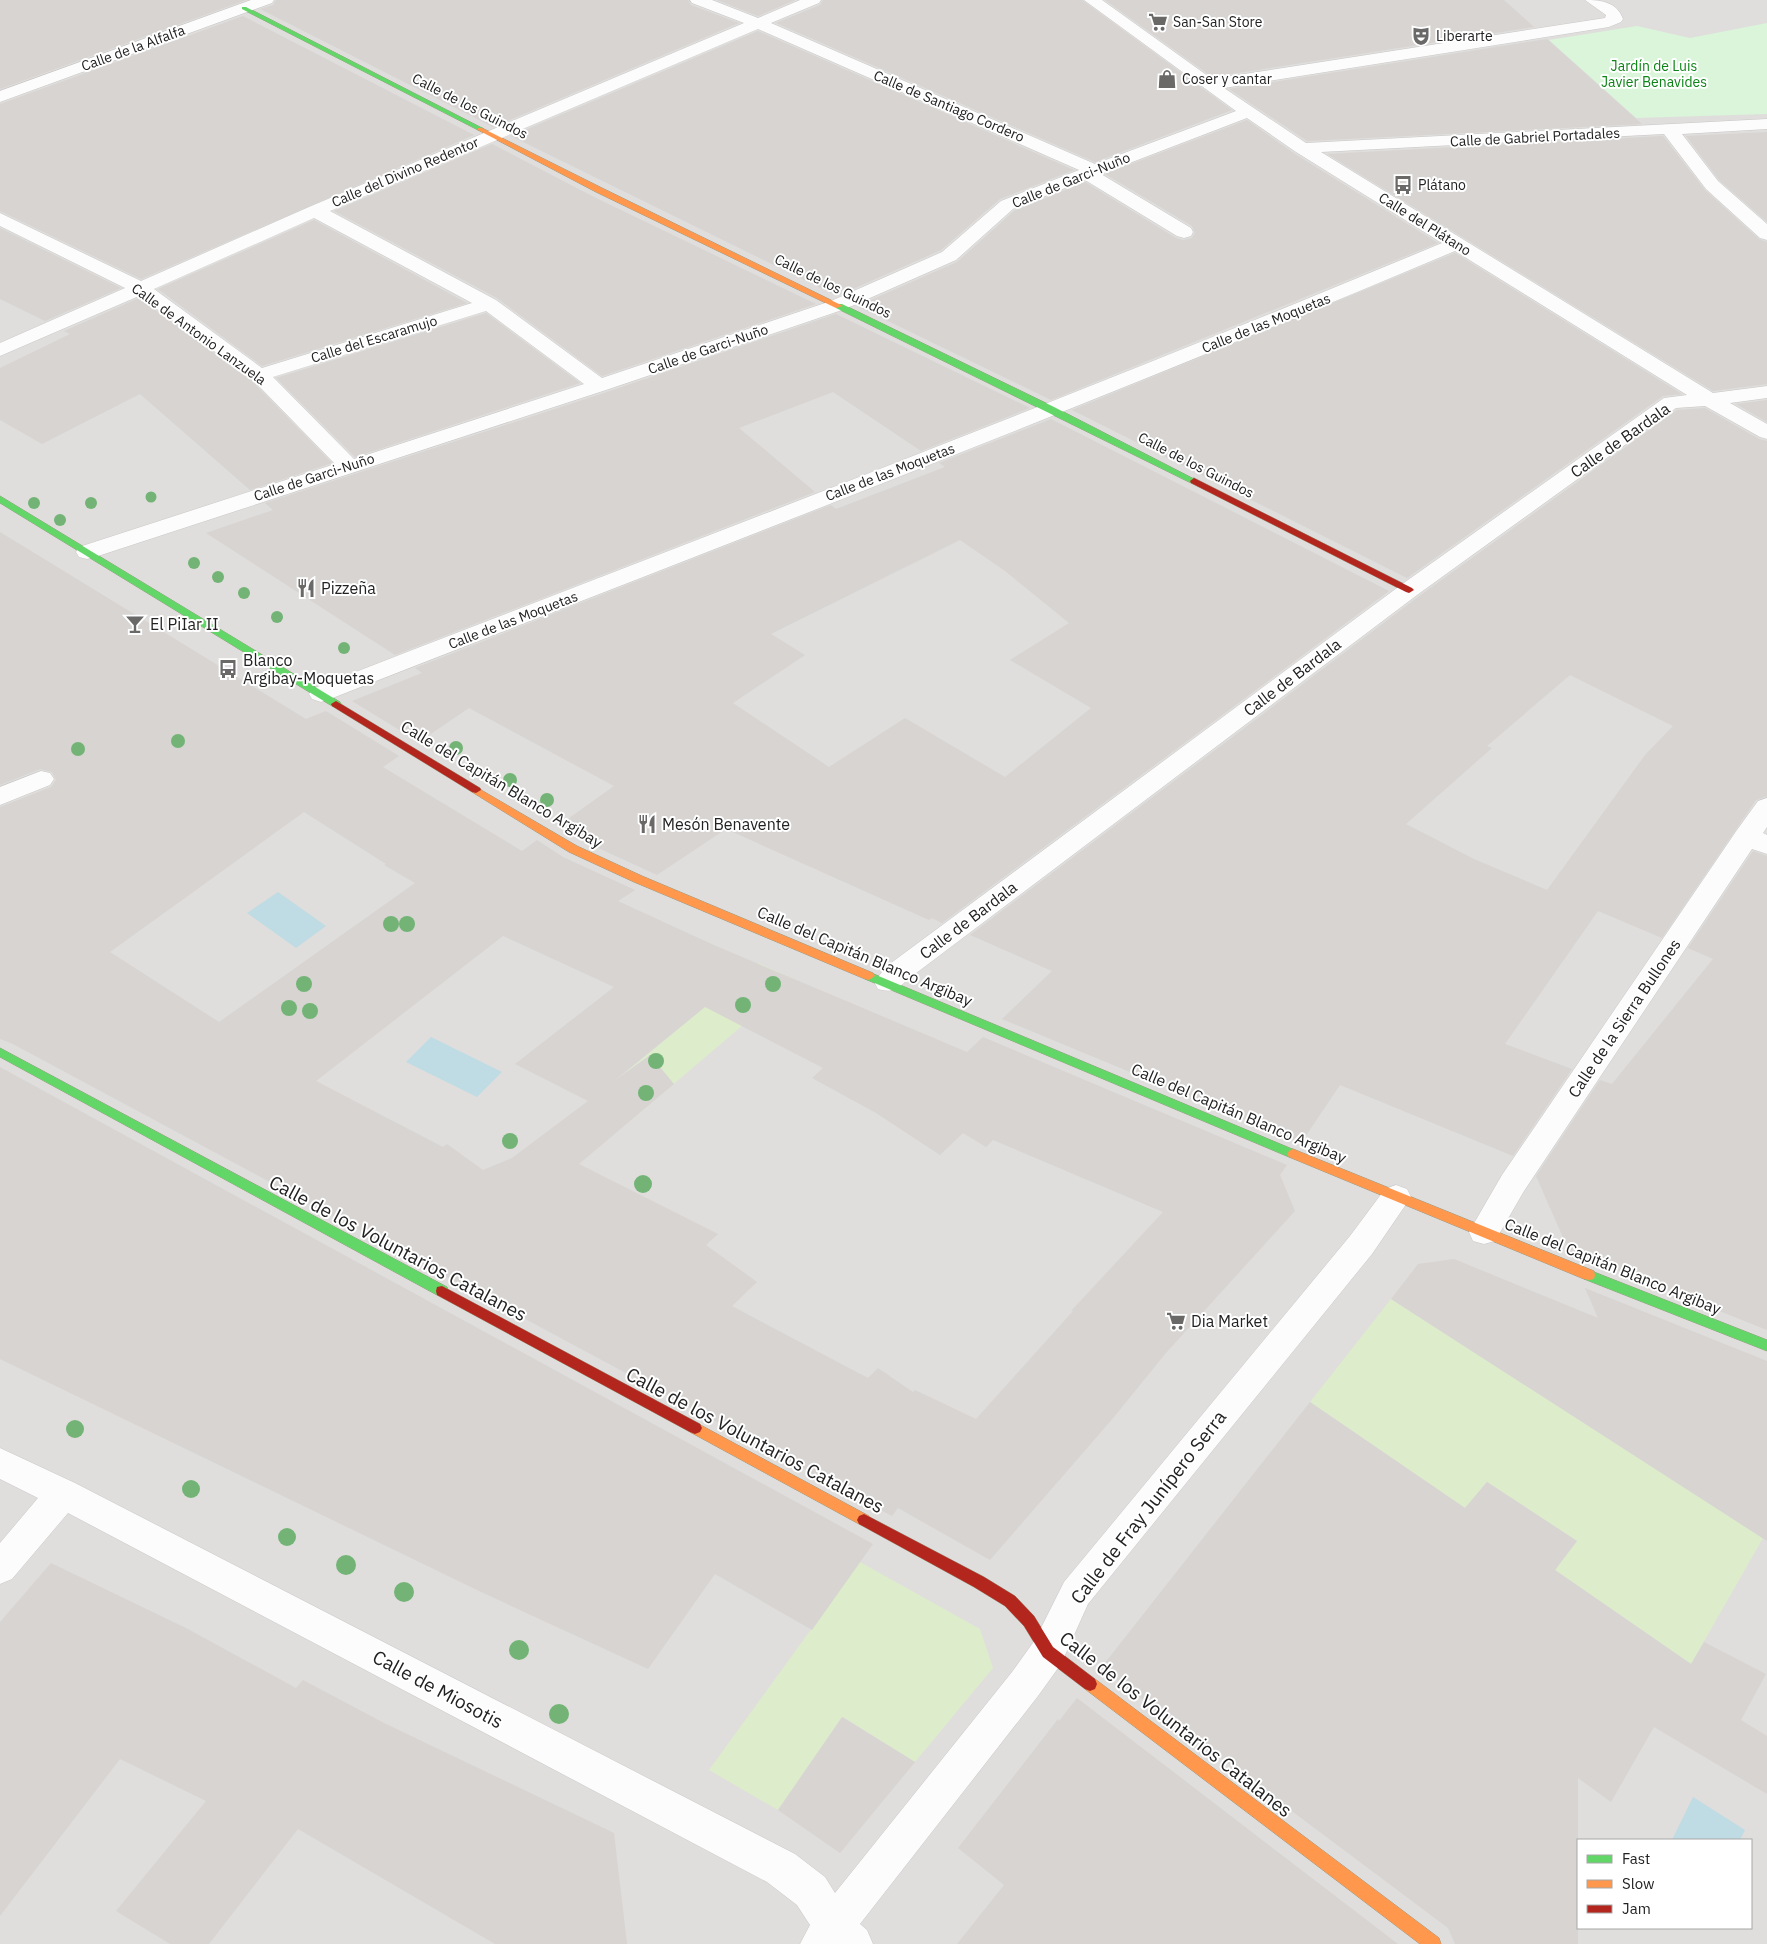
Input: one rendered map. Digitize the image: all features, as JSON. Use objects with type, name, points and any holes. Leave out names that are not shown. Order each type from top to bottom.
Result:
[{"type":"street","name":"Calle de la Alfalfa","points":[[0,97],[266,0]]},
{"type":"street","name":"Calle de Santiago Cordero","points":[[698,0],[756,23],[1093,169],[1092,177],[1184,232]]},
{"type":"street","name":"Calle del Divino Redentor","points":[[0,350],[315,211],[813,0]]},
{"type":"street","points":[[1095,2],[1120,0]]},
{"type":"street","points":[[1209,85],[1609,22],[1615,19],[1613,13],[1593,0]]},
{"type":"street","name":"Calle del Plátano","points":[[1095,2],[1209,85],[1302,148],[1767,434]]},
{"type":"street","name":"Calle de los Guindos","points":[[244,8],[650,215],[1051,409],[1409,590]]},
{"type":"street","name":"Calle de Garci-Nuño","points":[[88,552],[599,386],[838,305],[949,256],[1007,206],[1026,196],[1093,169],[1248,112]]},
{"type":"street","name":"Calle de Gabriel Portadales","points":[[1302,148],[1767,124]]},
{"type":"street","points":[[1670,130],[1712,185],[1767,234]]},
{"type":"street","points":[[315,211],[489,304],[599,386]]},
{"type":"street","name":"Calle de Antonio Lanzuela","points":[[0,219],[140,288],[259,375],[349,466]]},
{"type":"street","name":"Calle de las Moquetas","points":[[321,694],[1051,409],[1301,309],[1456,244]]},
{"type":"street","name":"Calle del Escaramujo","points":[[259,375],[489,304]]},
{"type":"street","name":"Calle de Bardala","points":[[888,982],[896,973],[1409,590],[1672,402],[1710,400],[1767,392]]},
{"type":"street","name":"Calle del Capitán Blanco Argibay","points":[[0,499],[572,849],[638,879],[888,982],[1396,1197],[1767,1346]]},
{"type":"street","points":[[0,797],[41,779]]},
{"type":"street","name":"Calle de la Sierra Bullones","points":[[1484,1232],[1513,1183],[1757,840],[1767,807]]},
{"type":"street","name":"Calle de los Voluntarios Catalanes","points":[[0,1052],[979,1582],[1010,1601],[1029,1621],[1048,1652],[1433,1944]]},
{"type":"street","name":"Calle de Fray Junípero Serra","points":[[836,1938],[1048,1652],[1076,1593],[1361,1245],[1396,1197]]},
{"type":"street","name":"Calle de Miosotis","points":[[0,1463],[781,1868],[811,1891],[836,1938]]},
{"type":"street","points":[[0,1568],[63,1494]]},
{"type":"shaded area","points":[[0,0],[1767,0],[1767,1944],[0,1944]]},
{"type":"green space","name":"Jardín de Luis Javier Benavides","points":[[1767,23],[1767,114],[1636,118],[1549,40],[1637,26],[1690,38]]},
{"type":"green space","points":[[758,963],[796,980],[629,1122],[590,1102]]},
{"type":"green space","points":[[1391,1299],[1763,1538],[1691,1664],[1555,1570],[1577,1541],[1487,1482],[1465,1508],[1310,1402]]},
{"type":"green space","points":[[860,1562],[980,1629],[993,1668],[915,1762],[843,1717],[778,1810],[709,1770]]},
{"type":"water","points":[[278,892],[326,926],[296,948],[247,913]]},
{"type":"water","points":[[431,1037],[502,1072],[477,1097],[406,1062]]},
{"type":"water","points":[[1693,1797],[1745,1830],[1740,1839],[1672,1839]]},
{"type":"building","points":[[0,0],[246,0],[0,89]]},
{"type":"building","points":[[276,0],[688,0],[691,5],[739,23],[493,127],[260,9],[273,5]]},
{"type":"building","points":[[717,0],[795,0],[758,16]]},
{"type":"building","points":[[823,0],[1082,0],[1232,110],[1095,162],[776,23],[820,5]]},
{"type":"building","points":[[1105,0],[1504,0],[1534,27],[1212,77]]},
{"type":"building","points":[[243,16],[474,135],[141,279],[0,211],[0,104]]},
{"type":"building","points":[[758,31],[1074,170],[1000,199],[941,250],[837,296],[511,136]]},
{"type":"building","points":[[1547,39],[1642,124],[1307,141],[1229,89]]},
{"type":"building","points":[[1247,120],[1295,154],[1438,243],[1051,400],[857,306],[957,262],[1014,211],[1085,182],[1176,238],[1183,240],[1192,238],[1195,233],[1192,226],[1105,174]]},
{"type":"building","points":[[1767,132],[1767,222],[1719,180],[1686,136]]},
{"type":"building","points":[[1663,136],[1705,190],[1759,239],[1767,242],[1767,384],[1713,391],[1327,154]]},
{"type":"building","points":[[492,144],[592,196],[816,304],[602,376],[497,298],[334,211]]},
{"type":"building","points":[[314,220],[467,303],[262,366],[158,289]]},
{"type":"building","points":[[0,228],[121,288],[45,321],[0,299]]},
{"type":"building","points":[[1455,253],[1682,394],[1663,396],[1407,578],[1072,410]]},
{"type":"building","points":[[139,298],[251,380],[332,463],[250,490],[140,394],[42,444],[0,420],[0,368],[70,334],[64,331]]},
{"type":"building","points":[[486,313],[580,383],[355,457],[276,378]]},
{"type":"building","points":[[836,314],[1030,408],[921,451],[833,392],[739,428],[815,492],[395,655],[206,533],[273,510],[265,503],[607,392]]},
{"type":"building","points":[[1767,400],[1767,422],[1736,404]]},
{"type":"building","points":[[1705,408],[1759,439],[1767,441],[1767,796],[1756,800],[1662,938],[1598,911],[1505,1044],[1572,1069],[1513,1156],[1340,1085],[1301,1143],[1002,1019],[1052,971],[970,935],[1418,597],[1677,410]],"holes":[[[1570,675],[1673,726],[1645,755],[1547,890],[1474,859],[1406,824],[1492,748],[1487,746]]]},
{"type":"building","points":[[1051,419],[1389,591],[942,923],[932,918],[929,920],[726,829],[657,875],[583,841],[558,826],[614,786],[469,708],[419,742],[352,701],[422,673],[415,668],[831,505],[836,509],[945,467],[939,463]],"holes":[[[960,540],[1005,571],[1069,623],[1010,660],[1091,708],[1005,777],[905,718],[829,767],[733,703],[805,655],[771,634]]]},
{"type":"building","points":[[0,532],[306,719],[326,711],[399,756],[383,767],[522,851],[537,840],[563,857],[635,890],[618,901],[716,946],[967,1052],[983,1037],[1287,1165],[1280,1175],[1295,1211],[1165,1354],[1114,1417],[990,1560],[898,1508],[892,1516],[11,1043],[0,1039],[0,807],[51,787],[56,780],[52,772],[40,769],[0,785]],"holes":[[[304,812],[386,864],[384,865],[415,883],[219,1022],[110,952]],[[503,936],[614,987],[515,1064],[588,1101],[512,1158],[483,1170],[447,1144],[443,1147],[316,1081]],[[705,1007],[823,1068],[812,1078],[876,1113],[940,1155],[963,1133],[986,1147],[993,1140],[1163,1212],[1071,1311],[1073,1311],[976,1419],[915,1390],[913,1392],[878,1368],[868,1378],[732,1306],[757,1282],[706,1245],[718,1234],[579,1164],[674,1084],[650,1055],[614,1081]]]},
{"type":"building","points":[[1753,851],[1767,856],[1767,1330],[1569,1251],[1536,1176],[1600,1080],[1612,1084],[1713,959],[1688,948]]},
{"type":"building","points":[[0,1067],[873,1544],[812,1630],[715,1574],[648,1669],[479,1591],[0,1359]]},
{"type":"building","points":[[1454,1259],[1598,1318],[1585,1288],[1767,1361],[1767,1541],[1391,1299],[1418,1264]]},
{"type":"building","points":[[1310,1402],[1465,1508],[1487,1482],[1577,1541],[1555,1570],[1691,1664],[1704,1642],[1766,1674],[1741,1720],[1767,1736],[1767,1794],[1654,1727],[1611,1802],[1578,1778],[1578,1944],[1455,1944],[1448,1928],[1101,1668]]},
{"type":"building","points":[[51,1563],[186,1628],[296,1688],[303,1680],[384,1723],[614,1833],[627,1944],[495,1944],[298,1829],[209,1944],[170,1944],[116,1911],[206,1801],[120,1759],[0,1916],[0,1622]]},
{"type":"building","points":[[1077,1698],[1398,1944],[957,1944],[1004,1885],[958,1848],[1058,1719],[1059,1721]]},
{"type":"building","points":[[842,1717],[915,1762],[840,1853],[778,1810]]},
{"type":"traffic: fast","points":[[244,8],[480,129]]},
{"type":"traffic: fast","points":[[839,306],[1194,481]]},
{"type":"traffic: fast","points":[[0,499],[336,704]]},
{"type":"traffic: fast","points":[[869,976],[1293,1154]]},
{"type":"traffic: fast","points":[[0,1052],[442,1291]]},
{"type":"traffic: fast","points":[[1589,1275],[1767,1346]]},
{"type":"traffic: slow","points":[[480,129],[599,190],[839,306]]},
{"type":"traffic: slow","points":[[476,790],[573,849],[638,879],[869,976]]},
{"type":"traffic: slow","points":[[1293,1154],[1589,1275]]},
{"type":"traffic: slow","points":[[695,1428],[864,1520]]},
{"type":"traffic: slow","points":[[1090,1684],[1433,1944]]},
{"type":"traffic: jam","points":[[1194,481],[1409,590]]},
{"type":"traffic: jam","points":[[336,704],[476,790]]},
{"type":"traffic: jam","points":[[442,1291],[695,1428]]},
{"type":"traffic: jam","points":[[864,1520],[979,1582],[1010,1601],[1029,1621],[1048,1652],[1090,1684]]},
{"type":"place","name":"San-San Store","points":[[1158,22]]},
{"type":"place","name":"Liberarte","points":[[1421,36]]},
{"type":"place","name":"Coser y cantar","points":[[1167,79]]},
{"type":"place","name":"Plátano","points":[[1403,185]]},
{"type":"place","name":"Pizzeña","points":[[306,588]]},
{"type":"place","name":"El PiIar II","points":[[135,624]]},
{"type":"place","name":"Blanco Argibay-Moquetas","points":[[228,669]]},
{"type":"place","name":"Mesón Benavente","points":[[647,824]]},
{"type":"place","name":"Dia Market","points":[[1176,1321]]}]
